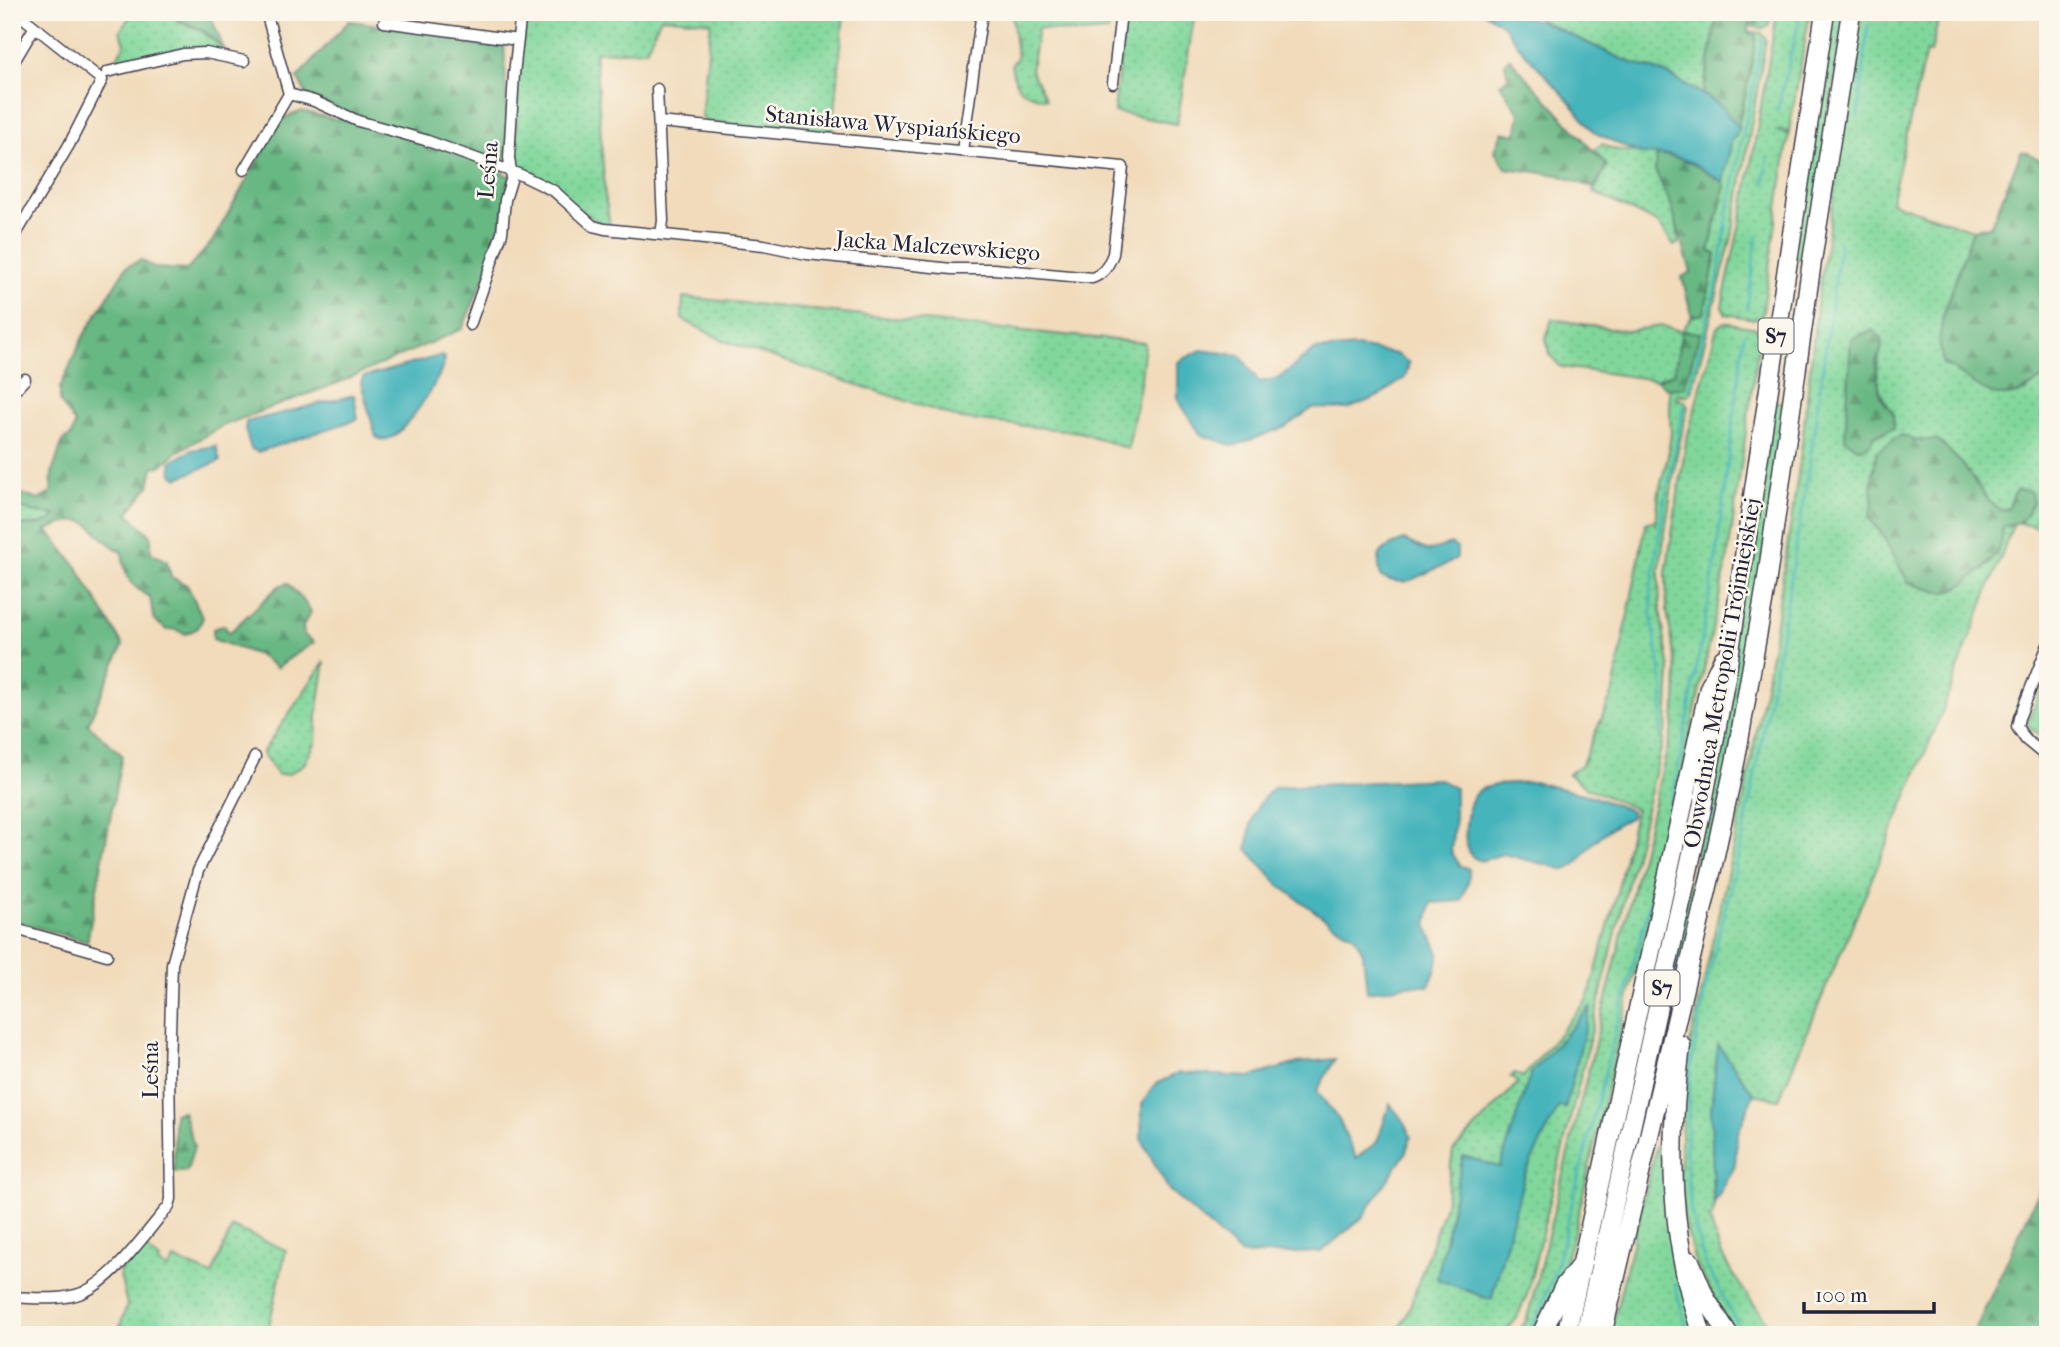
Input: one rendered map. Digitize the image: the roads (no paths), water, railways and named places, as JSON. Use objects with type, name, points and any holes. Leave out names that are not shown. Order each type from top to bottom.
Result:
[{"type":"highway","name":"Obwodnica Metropolii Trójmiejskiej","points":[[1585,1335],[1702,808],[1732,640],[1825,12]]},
{"type":"highway","name":"Obwodnica Metropolii Trójmiejskiej","points":[[1602,1335],[1695,944],[1752,674],[1851,12]]},
{"type":"highway","points":[[1566,1335],[1709,688],[1732,640]]},
{"type":"highway","points":[[1695,944],[1672,1140],[1676,1218],[1683,1273],[1702,1335]]},
{"type":"highway","points":[[1676,1218],[1693,1271],[1706,1299],[1729,1335]]},
{"type":"highway","points":[[1541,1335],[1564,1286],[1581,1265]]},
{"type":"street","points":[[14,235],[69,145],[102,80],[16,12]]},
{"type":"street","points":[[244,170],[289,94],[266,12]]},
{"type":"street","name":"Leśna","points":[[470,325],[502,233],[511,173],[509,158],[521,12]]},
{"type":"street","points":[[962,151],[982,12]]},
{"type":"street","points":[[1113,83],[1121,12]]},
{"type":"street","points":[[384,22],[518,40]]},
{"type":"street","points":[[12,65],[34,28]]},
{"type":"street","points":[[107,72],[183,54],[206,52],[244,61]]},
{"type":"street","points":[[289,94],[314,101],[358,121],[425,140],[554,191],[593,226],[660,234],[663,221],[657,89]]},
{"type":"street","name":"Stanisława Wyspiańskiego","points":[[659,122],[1123,166]]},
{"type":"street","name":"Jacka Malczewskiego","points":[[660,234],[764,245],[807,254],[952,269],[993,269],[1091,278],[1100,275],[1113,254],[1123,166]]},
{"type":"street","points":[[12,393],[25,379]]},
{"type":"street","points":[[2048,646],[2017,727],[2026,740],[2048,758]]},
{"type":"street","name":"Leśna","points":[[12,1297],[63,1297],[82,1293],[104,1279],[169,1206],[172,964],[198,871],[255,757]]},
{"type":"street","points":[[12,928],[107,955]]},
{"type":"water","points":[[1484,12],[1516,12],[1521,16],[1539,20],[1626,61],[1665,73],[1720,105],[1738,127],[1736,136],[1732,138],[1723,182],[1693,163],[1670,155],[1641,154],[1593,132],[1504,26]]},
{"type":"water","points":[[1358,347],[1396,354],[1409,363],[1405,378],[1379,396],[1348,409],[1313,408],[1285,427],[1234,446],[1201,435],[1178,400],[1178,362],[1201,350],[1240,355],[1259,382],[1279,378],[1314,350]]},
{"type":"water","points":[[439,356],[445,357],[439,375],[410,419],[392,437],[382,440],[376,437],[361,383],[363,377]]},
{"type":"water","points":[[354,395],[358,419],[258,452],[251,449],[245,429],[246,422]]},
{"type":"water","points":[[216,446],[220,461],[178,478],[172,474],[171,462],[192,450]]},
{"type":"water","points":[[1404,540],[1428,551],[1451,544],[1457,548],[1457,557],[1408,581],[1397,582],[1381,577],[1379,556],[1385,549]]},
{"type":"water","points":[[1439,779],[1455,788],[1451,851],[1460,866],[1469,869],[1469,879],[1461,901],[1431,903],[1427,926],[1439,953],[1429,986],[1408,985],[1367,992],[1363,953],[1354,935],[1332,924],[1279,885],[1247,849],[1254,815],[1261,800],[1275,787]]},
{"type":"water","points":[[1534,782],[1592,796],[1632,811],[1631,817],[1602,835],[1578,862],[1566,870],[1503,854],[1481,861],[1472,856],[1466,845],[1466,828],[1469,809],[1476,794],[1480,790],[1506,783]]},
{"type":"water","points":[[1591,1006],[1565,1109],[1559,1106],[1525,1174],[1491,1300],[1437,1279],[1463,1156],[1500,1167],[1531,1073]]},
{"type":"water","points":[[1718,1045],[1754,1094],[1737,1135],[1735,1166],[1714,1204],[1711,1110]]},
{"type":"water","points":[[1335,1059],[1317,1091],[1339,1120],[1356,1158],[1377,1142],[1390,1104],[1404,1122],[1411,1137],[1405,1154],[1362,1218],[1321,1252],[1242,1255],[1169,1190],[1141,1139],[1142,1104],[1155,1084],[1179,1073],[1250,1077],[1297,1063]]},
{"type":"waterway","points":[[1763,22],[1764,12]]},
{"type":"waterway","points":[[1777,112],[1801,12]]},
{"type":"waterway","points":[[1869,20],[1870,12]]},
{"type":"waterway","points":[[1858,117],[1868,25]]},
{"type":"waterway","points":[[1689,389],[1718,278],[1730,200],[1762,41]]},
{"type":"waterway","points":[[1764,183],[1768,159]]},
{"type":"waterway","points":[[1747,310],[1757,236]]},
{"type":"waterway","points":[[1744,1335],[1705,1264],[1691,1212],[1686,1157],[1690,1071],[1705,991],[1744,832],[1783,626],[1809,467],[1840,244]]},
{"type":"waterway","points":[[1527,1335],[1555,1271],[1648,910],[1681,755],[1715,565],[1744,335]]},
{"type":"waterway","points":[[1660,738],[1664,692],[1652,620],[1651,590],[1665,498],[1684,406]]},
{"type":"waterway","points":[[1675,1284],[1688,1335]]},
{"type":"waterway","points":[[1556,1335],[1558,1326]]}]
